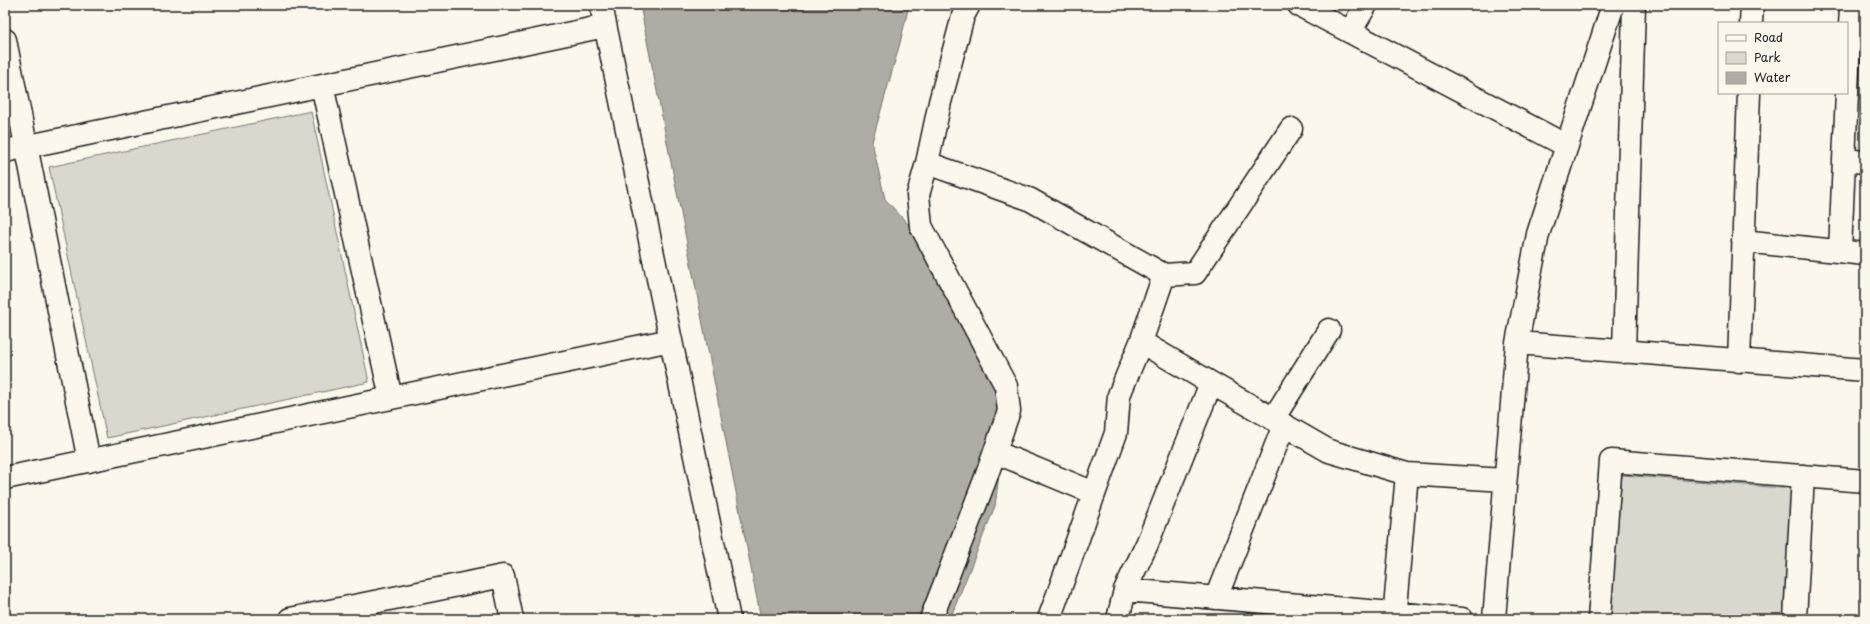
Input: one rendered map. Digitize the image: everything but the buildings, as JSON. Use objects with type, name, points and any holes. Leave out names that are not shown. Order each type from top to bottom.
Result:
[{"type":"street","points":[[601,5],[729,619]]},
{"type":"street","points":[[930,619],[995,452],[1009,411],[1006,386],[921,226],[918,195],[927,163],[940,102],[963,16],[969,5]]},
{"type":"street","points":[[1299,5],[1567,146]]},
{"type":"street","points":[[1350,32],[1366,5]]},
{"type":"street","points":[[1494,619],[1517,343],[1538,234],[1613,5]]},
{"type":"street","points":[[1624,352],[1634,5]]},
{"type":"street","points":[[1751,22],[1752,5]]},
{"type":"street","points":[[1848,70],[1851,5]]},
{"type":"street","points":[[5,151],[605,26]]},
{"type":"street","points":[[5,40],[89,460]]},
{"type":"street","points":[[322,85],[391,398]]},
{"type":"street","points":[[1739,361],[1748,94]]},
{"type":"street","points":[[1840,252],[1854,161],[1847,94]]},
{"type":"street","points":[[927,163],[1029,199],[1164,275],[1195,273],[1291,129]]},
{"type":"street","points":[[1743,241],[1865,254]]},
{"type":"street","points":[[1049,619],[1116,433],[1119,395],[1141,342],[1164,275]]},
{"type":"street","points":[[1216,598],[1279,422],[1329,330]]},
{"type":"street","points":[[5,478],[671,340]]},
{"type":"street","points":[[1141,342],[1329,451],[1407,474],[1505,480]]},
{"type":"street","points":[[1517,343],[1865,370]]},
{"type":"street","points":[[1118,619],[1126,590],[1147,544],[1211,383]]},
{"type":"street","points":[[995,452],[1094,493]]},
{"type":"street","points":[[1599,619],[1611,460],[1865,481]]},
{"type":"street","points":[[1394,616],[1407,474]]},
{"type":"street","points":[[1795,619],[1803,476]]},
{"type":"street","points":[[290,619],[503,576],[512,619]]},
{"type":"street","points":[[1126,590],[1394,616],[1462,619]]},
{"type":"green space","points":[[311,111],[369,382],[107,438],[49,167]]},
{"type":"green space","points":[[1622,475],[1794,489],[1783,619],[1610,618]]},
{"type":"water","points":[[640,5],[909,5],[900,43],[872,142],[885,199],[943,262],[1010,389],[995,506],[950,619],[761,619]]}]
